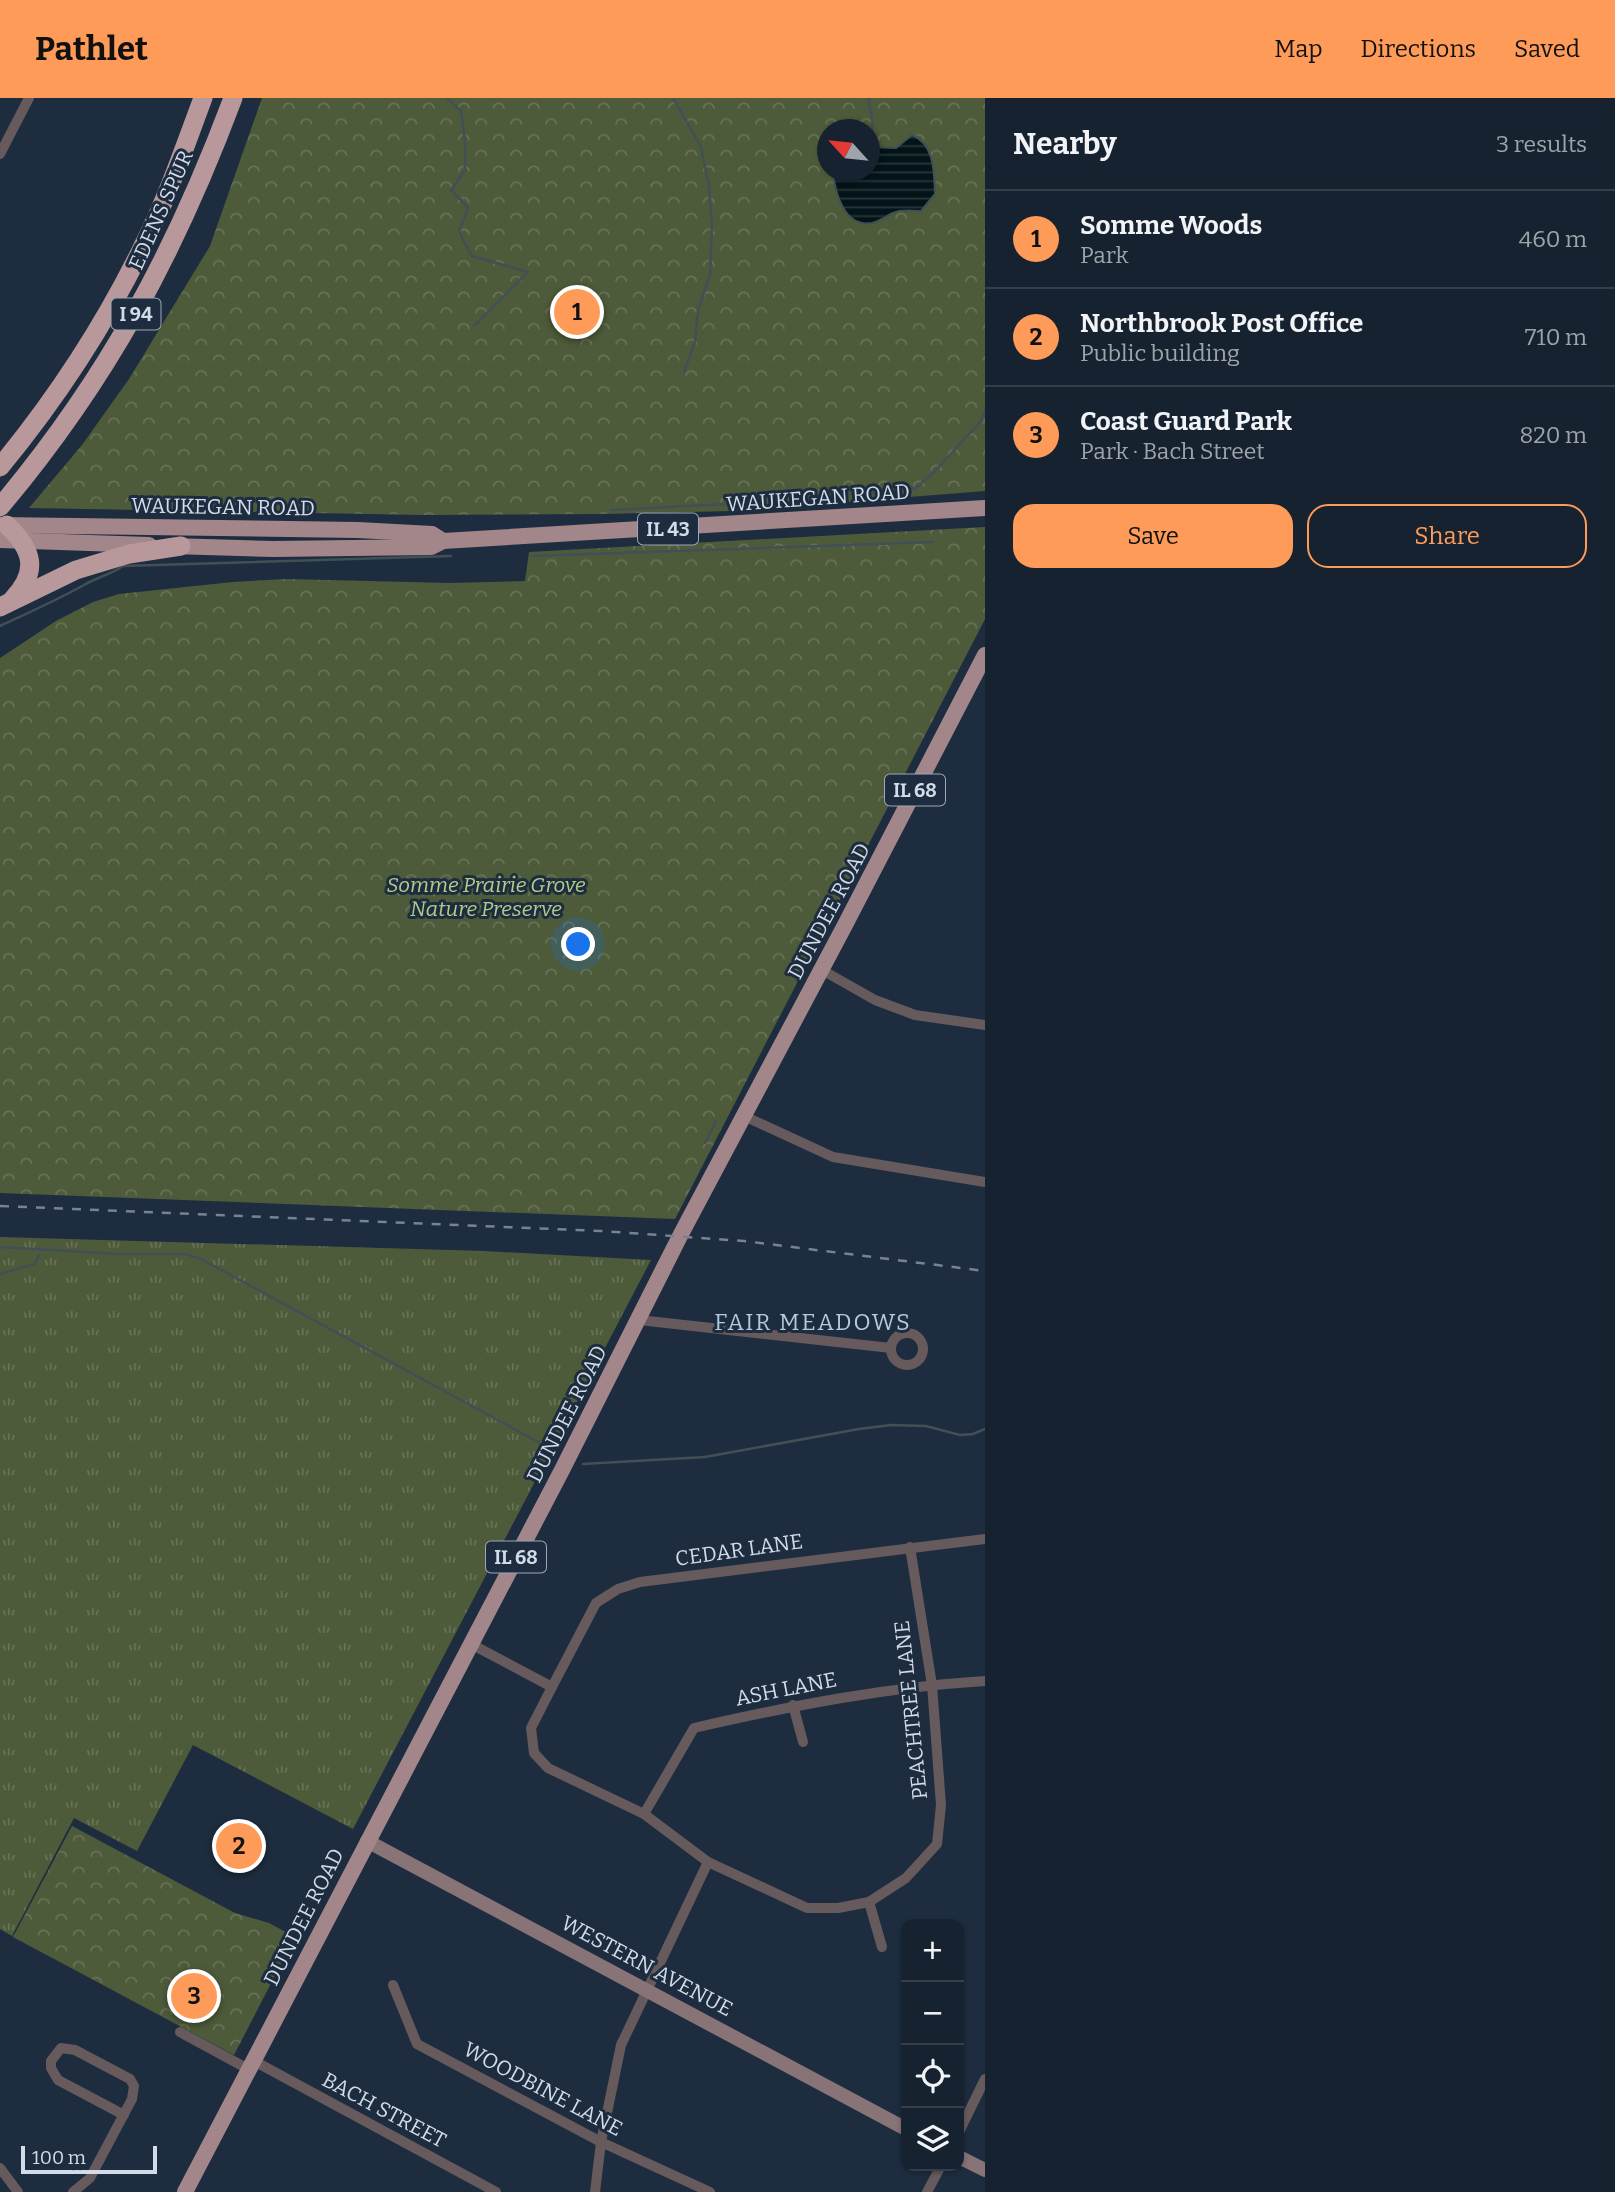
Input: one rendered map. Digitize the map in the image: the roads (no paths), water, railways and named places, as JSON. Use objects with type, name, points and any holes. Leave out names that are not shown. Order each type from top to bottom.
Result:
[{"type":"highway","name":"EDENS SPUR","points":[[0,467],[53,396],[124,284],[146,240],[203,98]]},
{"type":"highway","name":"EDENS SPUR","points":[[5,528],[142,304],[174,240],[233,98]]},
{"type":"highway","points":[[5,528],[28,551],[30,572],[24,587],[5,605]]},
{"type":"highway","points":[[5,605],[76,570],[129,554],[181,546]]},
{"type":"main road","name":"WAUKEGAN ROAD","points":[[5,528],[181,546],[274,549],[432,547],[443,541],[985,508]]},
{"type":"main road","name":"WAUKEGAN ROAD","points":[[5,528],[358,530],[432,534],[443,541]]},
{"type":"main road","name":"DUNDEE ROAD","points":[[185,2192],[562,1470],[680,1236],[985,656]]},
{"type":"street","points":[[0,154],[29,98]]},
{"type":"street","points":[[822,970],[875,1000],[915,1015],[985,1025]]},
{"type":"street","points":[[744,1115],[833,1157],[985,1182]]},
{"type":"street","points":[[639,1320],[891,1348]]},
{"type":"street","name":"CEDAR LANE","points":[[552,1686],[596,1603],[618,1589],[640,1582],[985,1539]]},
{"type":"street","name":"PEACHTREE LANE","points":[[708,1862],[807,1908],[838,1908],[869,1902],[905,1878],[937,1844],[941,1805],[932,1685],[909,1547]]},
{"type":"street","points":[[471,1644],[552,1686],[531,1728],[534,1753],[548,1768],[644,1814],[708,1862],[621,2045],[601,2142],[595,2192]]},
{"type":"street","name":"ASH LANE","points":[[644,1814],[694,1728],[793,1705],[932,1685],[985,1681]]},
{"type":"street","points":[[793,1705],[803,1742]]},
{"type":"street","name":"WESTERN AVENUE","points":[[367,1841],[901,2126]]},
{"type":"street","points":[[869,1902],[881,1947]]},
{"type":"street","name":"WOODBINE LANE","points":[[393,1985],[416,2045],[601,2142],[710,2192]]},
{"type":"street","name":"BACH STREET","points":[[180,2032],[252,2065],[496,2192]]},
{"type":"street","points":[[73,2192],[90,2178],[124,2115],[134,2092],[130,2079],[75,2050],[61,2048],[55,2054],[51,2068],[58,2080],[124,2115]]},
{"type":"street","points":[[964,2122],[985,2079]]},
{"type":"street","points":[[964,2160],[985,2170]]},
{"type":"street","points":[[0,2168],[18,2192]]},
{"type":"street","points":[[927,2192],[939,2171]]},
{"type":"waterway","points":[[447,98],[461,111],[465,141],[465,170],[451,190],[468,207],[459,232],[472,256],[528,272],[474,326]]},
{"type":"waterway","points":[[673,98],[701,147],[709,186],[712,226],[710,275],[698,310],[695,342],[684,372]]},
{"type":"waterway","points":[[869,98],[872,119]]},
{"type":"waterway","points":[[611,510],[745,503],[789,492],[871,494],[904,484],[915,489],[980,422],[985,412]]},
{"type":"waterway","points":[[532,556],[933,542]]},
{"type":"waterway","points":[[0,626],[123,566],[451,556]]},
{"type":"waterway","points":[[705,1143],[716,1121]]},
{"type":"waterway","points":[[0,1247],[119,1254],[185,1254],[201,1259],[553,1450]]},
{"type":"waterway","points":[[0,1274],[35,1264],[39,1255]]},
{"type":"waterway","points":[[583,1464],[705,1457],[891,1425],[926,1426],[960,1435],[985,1429]]},
{"type":"railway","points":[[0,1206],[601,1231],[744,1241],[985,1271]]},
{"type":"place","name":"Somme Woods","points":[[577,312]]},
{"type":"place","name":"Northbrook Post Office","points":[[239,1846]]},
{"type":"place","name":"Coast Guard Park","points":[[194,1996]]},
{"type":"district","name":"FAIR MEADOWS","points":[[813,1322]]},
{"type":"park label","name":"Somme Prairie Grove Nature Preserve","points":[[486,897]]}]
